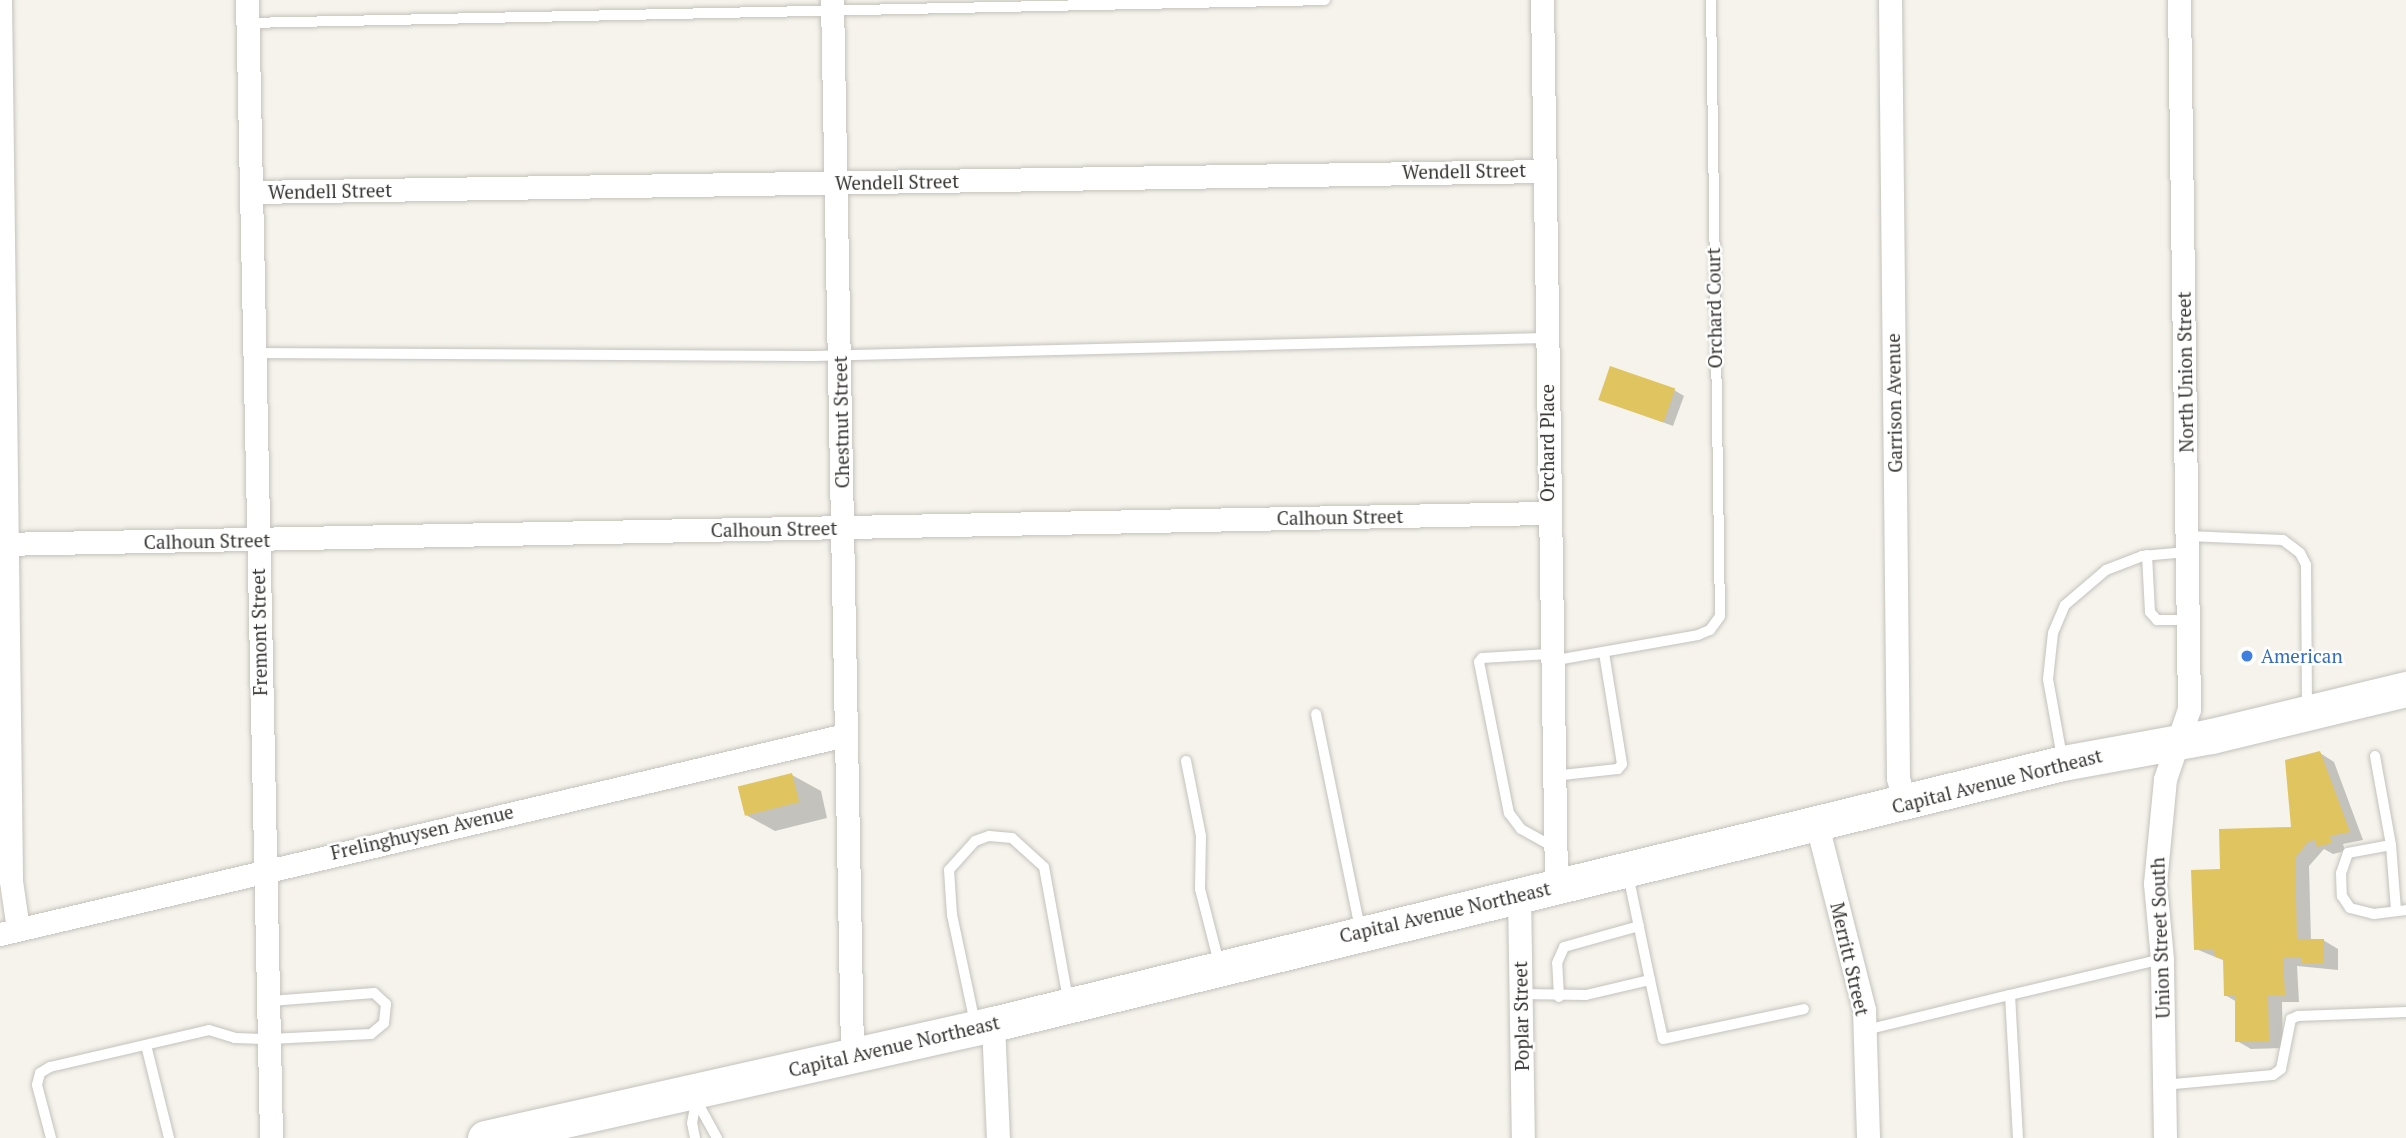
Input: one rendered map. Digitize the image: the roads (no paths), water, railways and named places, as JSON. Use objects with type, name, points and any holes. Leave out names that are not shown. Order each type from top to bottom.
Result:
[{"type":"main road","name":"Capital Avenue Northeast","points":[[485,1138],[543,1132],[694,1097],[852,1055],[1221,969],[1360,931],[1905,804],[2063,762],[2180,742],[2307,715],[2406,689]]},
{"type":"street","points":[[0,0],[6,881],[9,931]]},
{"type":"street","name":"Orchard Place","points":[[1542,0],[1549,658],[1552,846],[1556,886]]},
{"type":"street","name":"Garrison Avenue","points":[[1891,0],[1898,778],[1905,804]]},
{"type":"street","name":"North Union Street","points":[[2179,0],[2189,709],[2180,742]]},
{"type":"street","name":"Chestnut Street","points":[[832,4],[852,1055]]},
{"type":"street","name":"Fremont Street","points":[[247,11],[271,1138]]},
{"type":"street","name":"Wendell Street","points":[[251,192],[1543,171]]},
{"type":"street","name":"Calhoun Street","points":[[4,544],[1547,513]]},
{"type":"street","name":"Frelinghuysen Avenue","points":[[9,931],[264,869],[845,735]]},
{"type":"street","name":"Union Street South","points":[[2165,1138],[2162,959],[2155,883],[2165,779],[2180,742]]},
{"type":"street","name":"Merritt Street","points":[[1817,825],[1866,1030],[1868,1138]]},
{"type":"street","name":"Poplar Street","points":[[1519,893],[1523,1138]]},
{"type":"street","points":[[984,1026],[998,1138]]},
{"type":"lane","points":[[247,11],[1325,0]]},
{"type":"lane","name":"Orchard Court","points":[[1604,653],[1698,635],[1710,630],[1720,617],[1711,0]]},
{"type":"lane","points":[[254,352],[840,354],[1546,338]]},
{"type":"lane","points":[[2063,762],[2048,678],[2053,633],[2065,605],[2106,570],[2187,544],[2283,540],[2300,553],[2306,565],[2307,715]]},
{"type":"lane","points":[[2147,555],[2150,612],[2157,620],[2188,620]]},
{"type":"lane","points":[[1551,776],[1618,769],[1622,764],[1604,653],[1549,658],[1482,658],[1486,714],[1499,747],[1508,813],[1521,829],[1552,846]]},
{"type":"lane","points":[[1316,714],[1360,931]]},
{"type":"lane","points":[[2375,756],[2391,845],[2401,910],[2374,914],[2350,908],[2342,896],[2341,873],[2348,853],[2391,845]]},
{"type":"lane","points":[[1186,761],[1201,836],[1200,889],[1221,969]]},
{"type":"lane","points":[[984,1026],[952,915],[949,870],[975,841],[989,836],[1012,838],[1044,867],[1069,1006]]},
{"type":"lane","points":[[1627,869],[1662,1038],[1804,1009]]},
{"type":"lane","points":[[1559,997],[1557,963],[1563,947],[1639,926]]},
{"type":"lane","points":[[1866,1030],[2162,959]]},
{"type":"lane","points":[[1521,995],[1559,997],[1650,980]]},
{"type":"lane","points":[[51,1138],[37,1085],[40,1073],[209,1030],[235,1038],[270,1039],[371,1034],[384,1023],[386,1004],[374,993],[270,1002]]},
{"type":"lane","points":[[2010,995],[2018,1138]]},
{"type":"lane","points":[[2163,1085],[2273,1075],[2281,1069],[2291,1019],[2307,1013],[2406,1012]]},
{"type":"lane","points":[[146,1045],[169,1138]]},
{"type":"lane","points":[[694,1097],[692,1124],[695,1138]]},
{"type":"lane","points":[[694,1097],[717,1138]]},
{"type":"place","name":"American","points":[[2247,656]]}]
